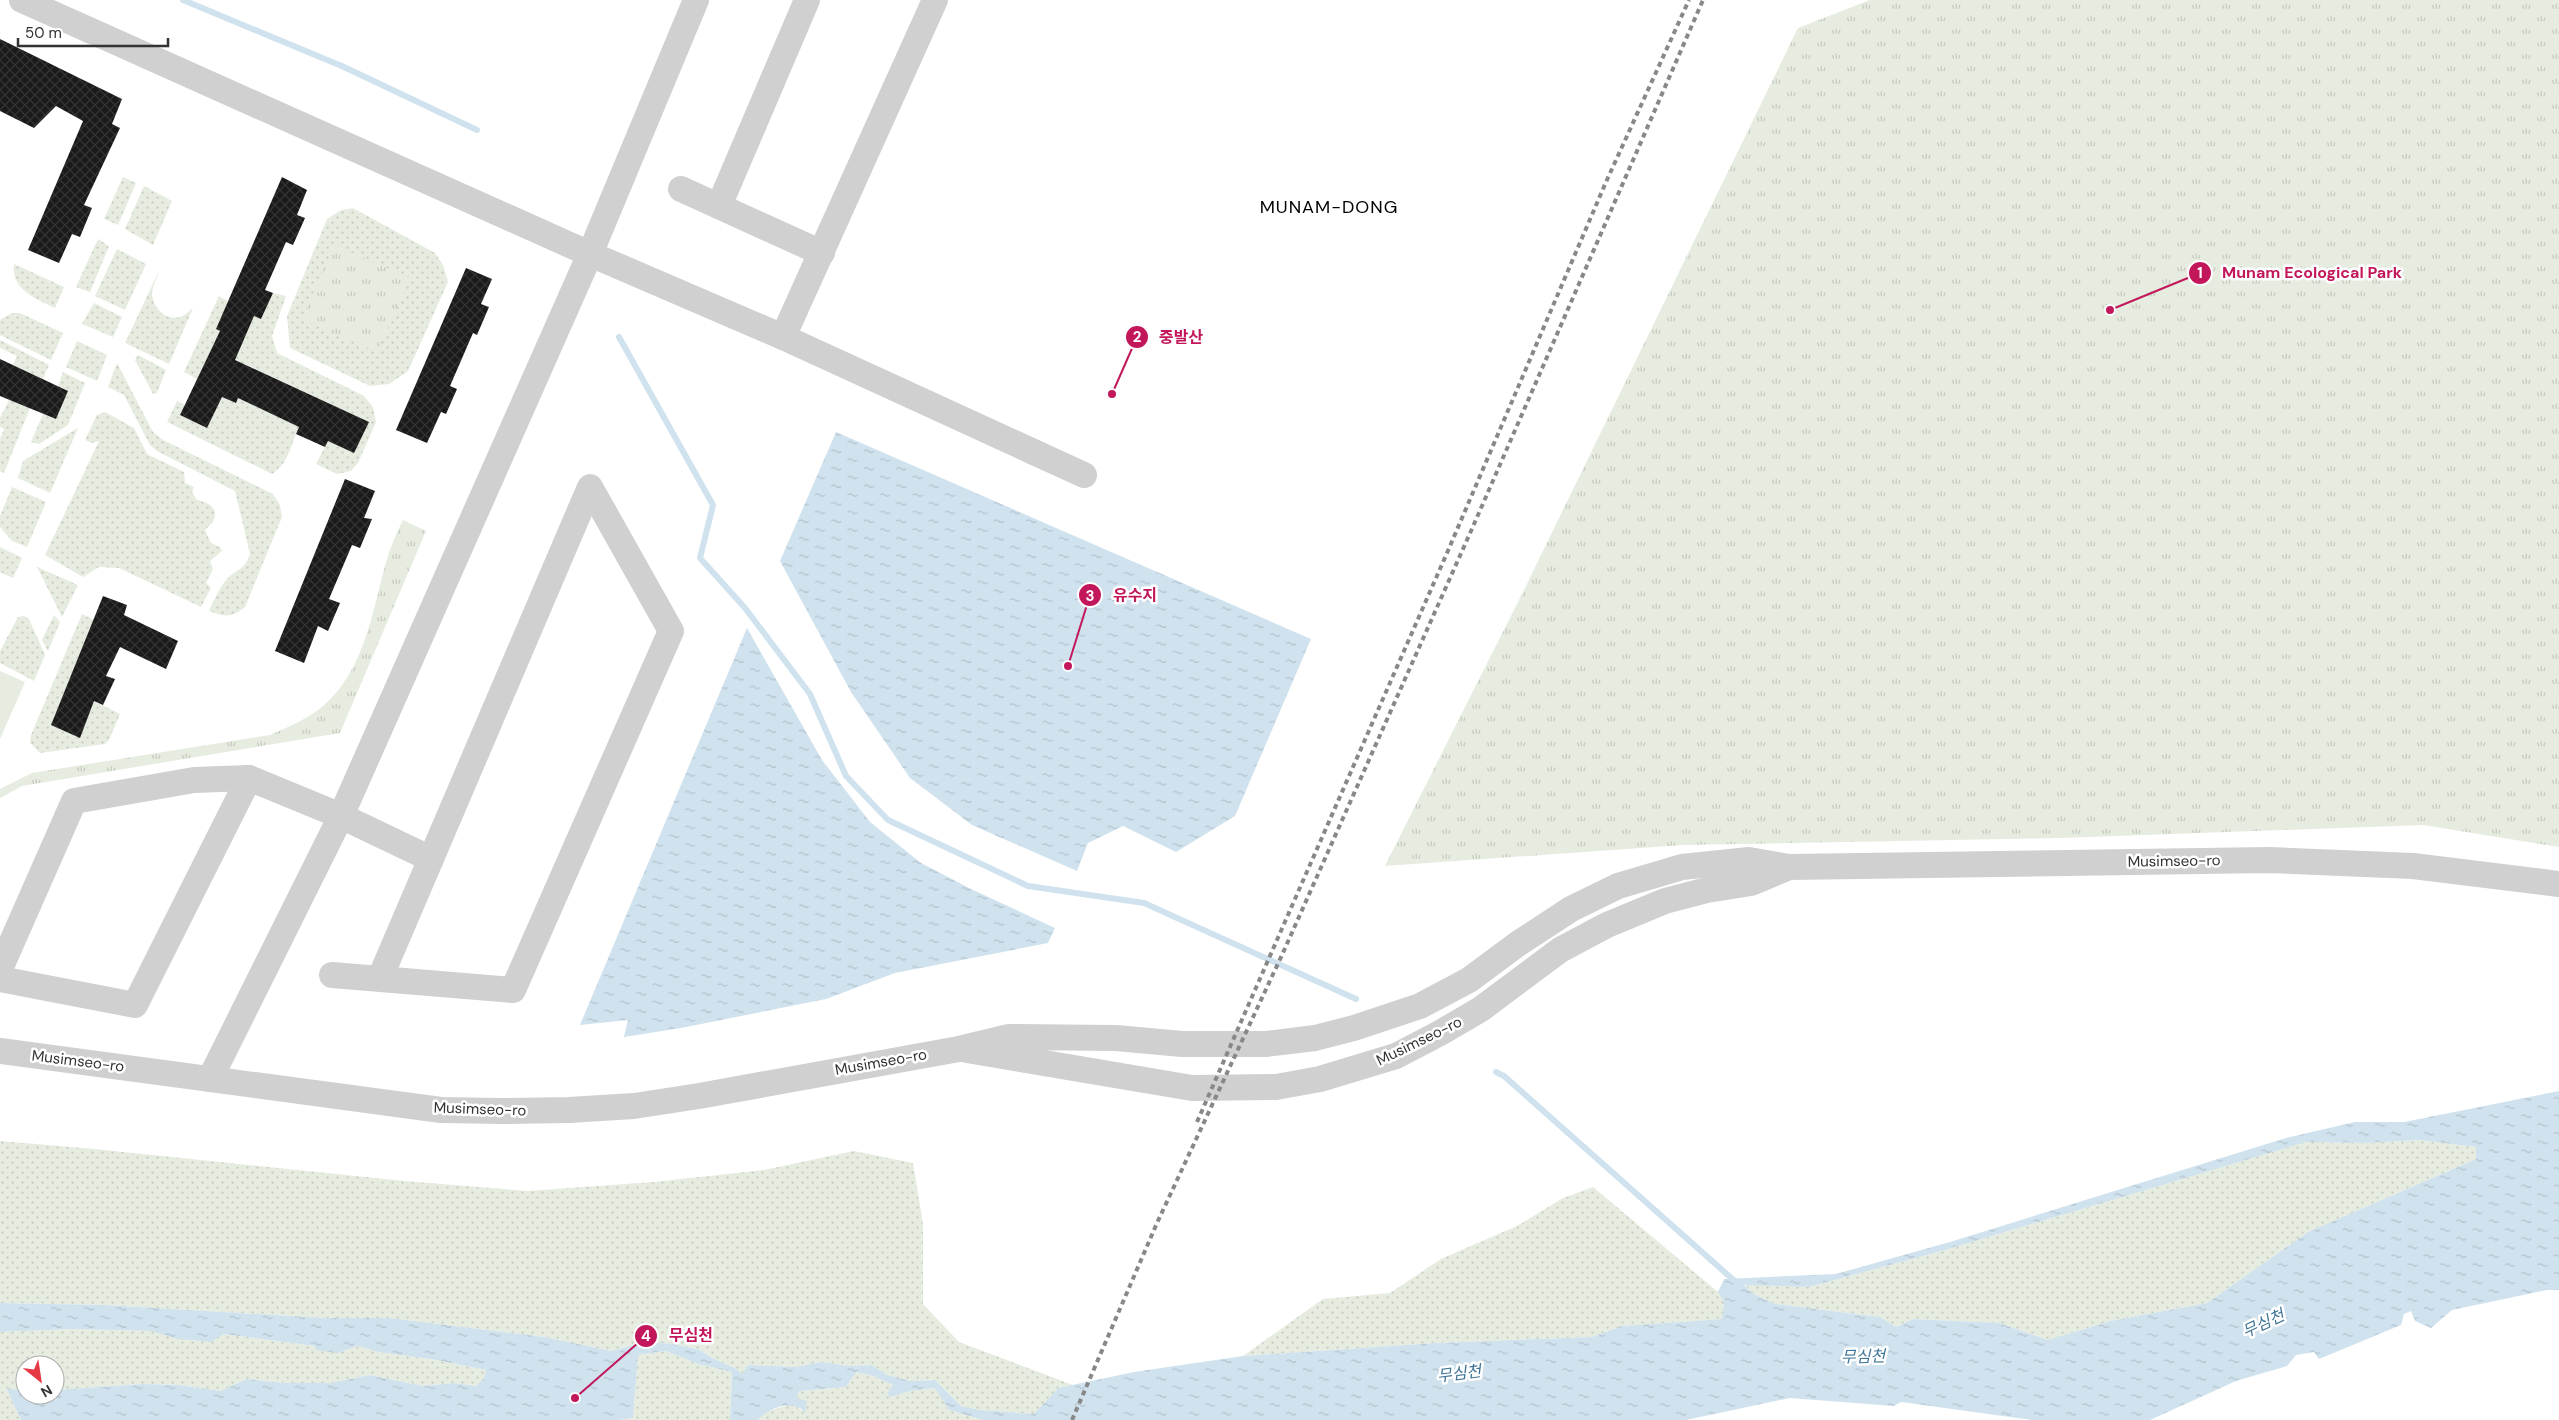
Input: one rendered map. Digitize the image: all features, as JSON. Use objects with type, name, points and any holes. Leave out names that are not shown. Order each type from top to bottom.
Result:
[{"type":"street","points":[[22,0],[590,254],[783,337],[1084,475]]},
{"type":"street","points":[[210,1079],[341,816],[590,254],[696,0]]},
{"type":"street","points":[[719,206],[807,0]]},
{"type":"street","points":[[783,337],[935,0]]},
{"type":"street","points":[[681,189],[822,252]]},
{"type":"street","points":[[332,975],[513,990],[671,631],[590,487],[380,978]]},
{"type":"street","points":[[0,979],[135,1005],[249,778]]},
{"type":"street","points":[[0,969],[74,801],[194,780],[249,778],[341,816],[431,859]]},
{"type":"street","name":"Musimseo-ro","points":[[0,1051],[441,1110],[569,1110],[634,1106],[699,1096],[1009,1037],[1116,1038],[1182,1044],[1266,1044],[1315,1038],[1354,1028],[1420,1006],[1468,980],[1519,943],[1571,910],[1618,886],[1682,867],[1749,860],[1788,867],[2270,860],[2413,866],[2559,884]]},
{"type":"street","name":"Musimseo-ro","points":[[959,1048],[1026,1062],[1192,1088],[1276,1087],[1320,1079],[1396,1056],[1440,1033],[1481,1009],[1560,950],[1607,926],[1665,901],[1707,890],[1751,883],[1788,867]]},
{"type":"green space","points":[[1870,0],[2559,0],[2559,847],[2423,825],[2061,838],[1683,845],[1385,866],[1523,592],[1798,28]]},
{"type":"green space","points":[[123,177],[136,183],[118,225],[104,219]]},
{"type":"green space","points":[[144,186],[172,201],[153,245],[125,229]]},
{"type":"green space","points":[[353,208],[435,253],[443,265],[448,282],[408,371],[389,384],[370,386],[290,348],[287,316],[327,219],[341,210]]},
{"type":"green space","points":[[98,239],[109,246],[90,292],[76,287]]},
{"type":"green space","points":[[334,245],[410,278],[377,352],[302,319]]},
{"type":"green space","points":[[117,249],[146,264],[125,310],[95,296]]},
{"type":"green space","points":[[14,264],[64,287],[55,308],[32,297],[20,287],[14,273]]},
{"type":"green space","points":[[159,271],[152,294],[155,304],[161,312],[175,318],[184,316],[193,308],[169,364],[125,343]]},
{"type":"green space","points":[[273,293],[286,296],[272,336],[277,353],[364,396],[373,407],[376,422],[358,463],[351,471],[337,474],[316,464],[328,441],[368,422],[245,364],[242,371],[232,366],[233,349],[215,341],[197,379],[184,372],[219,296],[228,301],[216,329],[242,342],[254,316],[261,319]]},
{"type":"green space","points":[[94,303],[122,317],[113,337],[82,324]]},
{"type":"green space","points":[[12,313],[20,313],[63,333],[51,360],[0,335],[0,320]]},
{"type":"green space","points":[[0,340],[49,365],[43,379],[13,365],[17,356],[0,348]]},
{"type":"green space","points":[[77,341],[107,355],[97,381],[66,367]]},
{"type":"green space","points":[[138,355],[166,370],[157,393],[153,394],[135,360]]},
{"type":"green space","points":[[117,363],[153,432],[163,440],[273,494],[280,505],[282,517],[245,607],[232,615],[209,611],[224,583],[243,567],[250,554],[235,491],[157,451],[150,445],[124,395],[108,387]]},
{"type":"green space","points":[[63,372],[85,383],[68,425],[39,444],[31,442],[43,414],[56,419],[68,391],[58,386]]},
{"type":"green space","points":[[13,392],[30,408],[4,473],[0,471],[0,439],[4,429],[0,427],[0,418]]},
{"type":"green space","points":[[222,397],[235,403],[238,398],[299,427],[286,459],[272,474],[167,422],[177,401],[185,405],[180,415],[207,428]]},
{"type":"green space","points":[[105,412],[134,428],[147,454],[184,472],[185,483],[194,487],[192,492],[197,500],[209,505],[215,512],[213,520],[205,530],[211,543],[220,547],[222,551],[210,561],[213,569],[206,583],[211,588],[201,607],[119,568],[99,567],[83,577],[45,555],[99,441],[92,443],[85,440],[97,415]]},
{"type":"green space","points":[[78,428],[50,493],[18,478],[23,461]]},
{"type":"green space","points":[[12,487],[46,502],[27,547],[12,541],[0,527],[0,516]]},
{"type":"green space","points":[[403,520],[426,531],[340,733],[22,786],[0,798],[0,789],[32,773],[270,735],[317,711],[337,691],[349,675],[358,657],[366,638],[389,554]]},
{"type":"green space","points":[[0,547],[22,558],[13,578],[0,572]]},
{"type":"green space","points":[[37,567],[78,585],[62,617]]},
{"type":"green space","points":[[82,614],[94,620],[51,725],[80,737],[94,701],[120,714],[109,740],[105,744],[40,753],[30,743],[31,735]]},
{"type":"green space","points":[[54,615],[60,622],[48,651],[42,640]]},
{"type":"green space","points":[[24,616],[29,619],[45,655],[34,681],[0,663],[0,651],[18,617]]},
{"type":"green space","points":[[0,671],[25,682],[0,739]]},
{"type":"green space","points":[[2419,1140],[2476,1147],[2476,1159],[2308,1232],[2207,1303],[2110,1321],[2048,1340],[1999,1323],[1913,1319],[1896,1327],[1880,1317],[1775,1304],[1754,1294],[1744,1284],[1809,1287],[1945,1250],[2306,1142],[2367,1143]]},
{"type":"green space","points":[[0,1141],[404,1181],[527,1191],[654,1182],[764,1170],[854,1151],[913,1163],[923,1224],[923,1304],[959,1342],[1073,1385],[1058,1388],[1034,1414],[980,1410],[961,1406],[935,1380],[910,1381],[887,1375],[872,1365],[849,1366],[822,1362],[794,1367],[748,1365],[743,1375],[735,1368],[714,1359],[700,1350],[674,1344],[645,1342],[611,1351],[545,1337],[389,1318],[325,1318],[106,1305],[0,1303]]},
{"type":"green space","points":[[1593,1187],[1718,1292],[1724,1302],[1723,1319],[1622,1326],[1592,1337],[1435,1343],[1243,1356],[1323,1299],[1390,1293],[1441,1259],[1517,1226],[1563,1198]]},
{"type":"green space","points":[[73,1329],[150,1331],[195,1341],[213,1339],[224,1334],[315,1346],[338,1353],[358,1346],[378,1352],[431,1359],[486,1370],[484,1378],[476,1386],[454,1383],[423,1386],[369,1375],[330,1383],[285,1383],[246,1379],[221,1391],[179,1385],[143,1384],[65,1389],[65,1355],[15,1355],[15,1389],[6,1388],[21,1420],[0,1420],[0,1332]]},
{"type":"green space","points":[[666,1351],[698,1364],[732,1372],[730,1420],[619,1420],[633,1418],[638,1355]]},
{"type":"green space","points":[[855,1372],[873,1376],[893,1385],[890,1397],[911,1391],[936,1388],[949,1410],[983,1420],[758,1420],[764,1412],[793,1404],[804,1412],[797,1398],[799,1391],[846,1387]]},
{"type":"water","points":[[836,432],[1311,639],[1235,816],[1176,852],[1123,826],[1088,843],[1077,871],[972,825],[910,778],[851,692],[780,561]]},
{"type":"water","points":[[747,628],[822,760],[870,822],[921,863],[973,890],[1055,928],[1048,943],[895,973],[826,999],[681,1028],[624,1037],[628,1020],[580,1025]]},
{"type":"water","points":[[2559,1091],[2559,1290],[2547,1290],[2452,1310],[2431,1328],[2415,1321],[2411,1311],[2404,1314],[2401,1325],[2319,1359],[2314,1352],[2296,1355],[2287,1366],[2236,1381],[2150,1420],[2032,1420],[1901,1402],[1894,1406],[1790,1398],[1686,1420],[983,1420],[949,1410],[935,1388],[911,1391],[890,1397],[887,1393],[893,1385],[873,1376],[856,1372],[846,1387],[799,1391],[797,1398],[807,1401],[805,1413],[795,1406],[788,1405],[768,1412],[758,1420],[730,1420],[732,1372],[698,1364],[666,1351],[638,1355],[633,1418],[619,1420],[21,1420],[6,1388],[15,1389],[15,1405],[65,1405],[65,1389],[143,1384],[179,1385],[221,1391],[246,1379],[285,1383],[330,1383],[369,1375],[423,1386],[454,1383],[476,1386],[484,1378],[486,1370],[431,1359],[378,1352],[358,1346],[338,1353],[316,1350],[315,1346],[224,1334],[211,1342],[178,1339],[152,1331],[73,1329],[0,1332],[0,1303],[106,1305],[325,1318],[389,1318],[545,1337],[611,1351],[645,1342],[674,1344],[700,1350],[714,1359],[735,1368],[742,1374],[748,1365],[794,1367],[822,1362],[849,1366],[872,1365],[887,1375],[910,1381],[935,1380],[961,1406],[980,1410],[1034,1414],[1058,1388],[1134,1372],[1243,1356],[1435,1343],[1592,1337],[1622,1326],[1722,1319],[1724,1302],[1718,1292],[1724,1279],[1836,1274],[1950,1242],[2286,1138],[2355,1122],[2404,1122]],"holes":[[[2419,1140],[2476,1147],[2476,1159],[2308,1232],[2207,1303],[2110,1321],[2048,1340],[1999,1323],[1913,1319],[1896,1327],[1880,1317],[1775,1304],[1754,1294],[1744,1285],[1809,1287],[1945,1250],[2306,1142],[2367,1143]]]},
{"type":"building","points":[[0,39],[122,99],[112,124],[120,128],[84,205],[92,208],[80,237],[72,234],[59,263],[28,250],[83,121],[56,106],[34,128],[0,111]]},
{"type":"building","points":[[282,177],[307,190],[297,215],[305,218],[293,245],[286,242],[265,290],[273,293],[261,319],[254,316],[235,360],[369,422],[354,453],[328,441],[325,447],[296,434],[299,427],[238,398],[236,403],[222,397],[207,428],[180,415],[220,331],[216,329]]},
{"type":"building","points":[[466,268],[492,279],[481,304],[489,307],[477,335],[473,333],[450,386],[457,389],[446,414],[441,412],[427,443],[396,430]]},
{"type":"building","points":[[0,359],[68,391],[56,419],[0,396]]},
{"type":"building","points":[[345,479],[375,491],[364,518],[372,519],[360,548],[352,545],[329,599],[340,603],[328,631],[318,626],[304,663],[275,651]]},
{"type":"building","points":[[103,596],[127,605],[124,615],[178,641],[166,669],[120,647],[106,676],[115,679],[103,705],[94,701],[80,738],[51,725]]},
{"type":"waterway","points":[[183,0],[344,67],[477,130]]},
{"type":"waterway","points":[[619,337],[713,505],[700,558],[745,608],[810,694],[846,776],[888,820],[1028,886],[1144,903],[1356,999]]},
{"type":"waterway","points":[[1496,1072],[1504,1076],[1738,1284]]},
{"type":"railway","points":[[1197,1122],[1447,553],[1606,182],[1689,0]]},
{"type":"railway","points":[[1072,1420],[1157,1223],[1282,955],[1471,531],[1703,0]]},
{"type":"place","name":"Munam Ecological Park","points":[[2110,310]]},
{"type":"place","name":"중발산","points":[[1112,394]]},
{"type":"place","name":"유수지","points":[[1068,666]]},
{"type":"place","name":"무심천","points":[[575,1398]]},
{"type":"district","name":"MUNAM-DONG","points":[[1329,207]]}]
